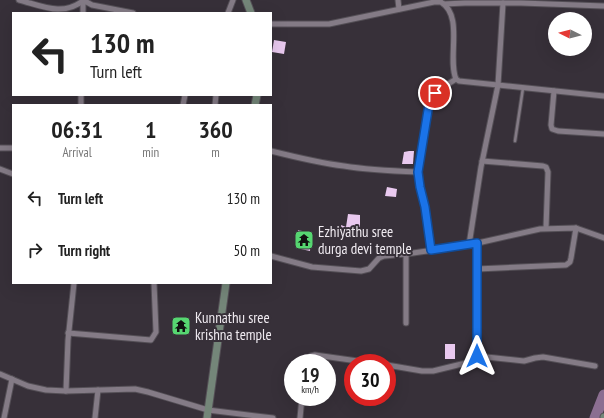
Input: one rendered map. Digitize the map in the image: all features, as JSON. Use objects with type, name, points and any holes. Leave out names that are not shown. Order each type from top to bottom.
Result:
[{"type":"main road","points":[[246,0],[251,12]]},
{"type":"main road","points":[[208,418],[226,284]]},
{"type":"street","points":[[19,0],[57,10],[68,9],[76,6],[83,0]]},
{"type":"street","points":[[83,0],[83,12]]},
{"type":"street","points":[[83,0],[92,5],[128,12]]},
{"type":"street","points":[[228,12],[233,0]]},
{"type":"street","points":[[398,0],[399,10]]},
{"type":"street","points":[[272,24],[329,24],[438,2],[444,4],[494,2],[604,6]]},
{"type":"street","points":[[469,245],[482,161],[498,85],[503,3]]},
{"type":"street","points":[[444,4],[453,18],[454,71],[456,79]]},
{"type":"street","points":[[456,79],[463,82],[604,96]]},
{"type":"street","points":[[431,250],[418,172],[429,104],[435,93],[456,79]]},
{"type":"street","points":[[554,91],[551,125],[552,129],[558,131],[604,134]]},
{"type":"street","points":[[0,148],[12,148]]},
{"type":"street","points":[[272,151],[308,160],[371,170],[418,172]]},
{"type":"street","points":[[482,161],[546,167],[548,172],[546,228]]},
{"type":"street","points":[[0,169],[12,174]]},
{"type":"street","points":[[272,256],[312,267],[361,271],[369,268],[379,258],[384,256],[469,245],[546,228],[576,228],[604,238]]},
{"type":"street","points":[[477,269],[566,265],[570,262],[576,228]]},
{"type":"street","points":[[396,367],[422,371],[433,371],[474,361],[477,356],[477,243]]},
{"type":"street","points":[[406,254],[406,323]]},
{"type":"street","points":[[66,391],[68,333],[74,284]]},
{"type":"street","points":[[68,333],[151,340],[156,332],[154,284]]},
{"type":"street","points":[[477,356],[524,361],[543,357],[595,366]]},
{"type":"street","points":[[0,374],[28,386],[46,390],[66,391],[135,389],[208,410],[273,418]]},
{"type":"street","points":[[4,418],[12,379]]},
{"type":"street","points":[[95,418],[98,390]]},
{"type":"street","points":[[300,418],[301,406]]},
{"type":"lane","points":[[515,141],[523,88]]},
{"type":"building","points":[[274,40],[286,42],[284,54],[272,52]]},
{"type":"building","points":[[414,151],[413,164],[402,164],[404,152]]},
{"type":"building","points":[[387,187],[397,189],[396,197],[385,196]]},
{"type":"building","points":[[348,214],[360,215],[360,227],[356,229],[355,233],[342,231],[341,225],[346,227]]},
{"type":"building","name":"Ezhiyathu sree durga devi temple","points":[[298,230],[311,233],[310,251],[296,248]]},
{"type":"building","points":[[445,344],[455,344],[455,359],[445,359]]},
{"type":"waterway","points":[[595,418],[604,395]]},
{"type":"place","name":"Ezhiyathu sree durga devi temple","points":[[304,240]]},
{"type":"place","name":"Kunnathu sree krishna temple","points":[[181,326]]},
{"type":"route","points":[[435,93],[429,104],[418,172],[420,187],[425,207],[431,250],[477,243],[477,356]]}]
